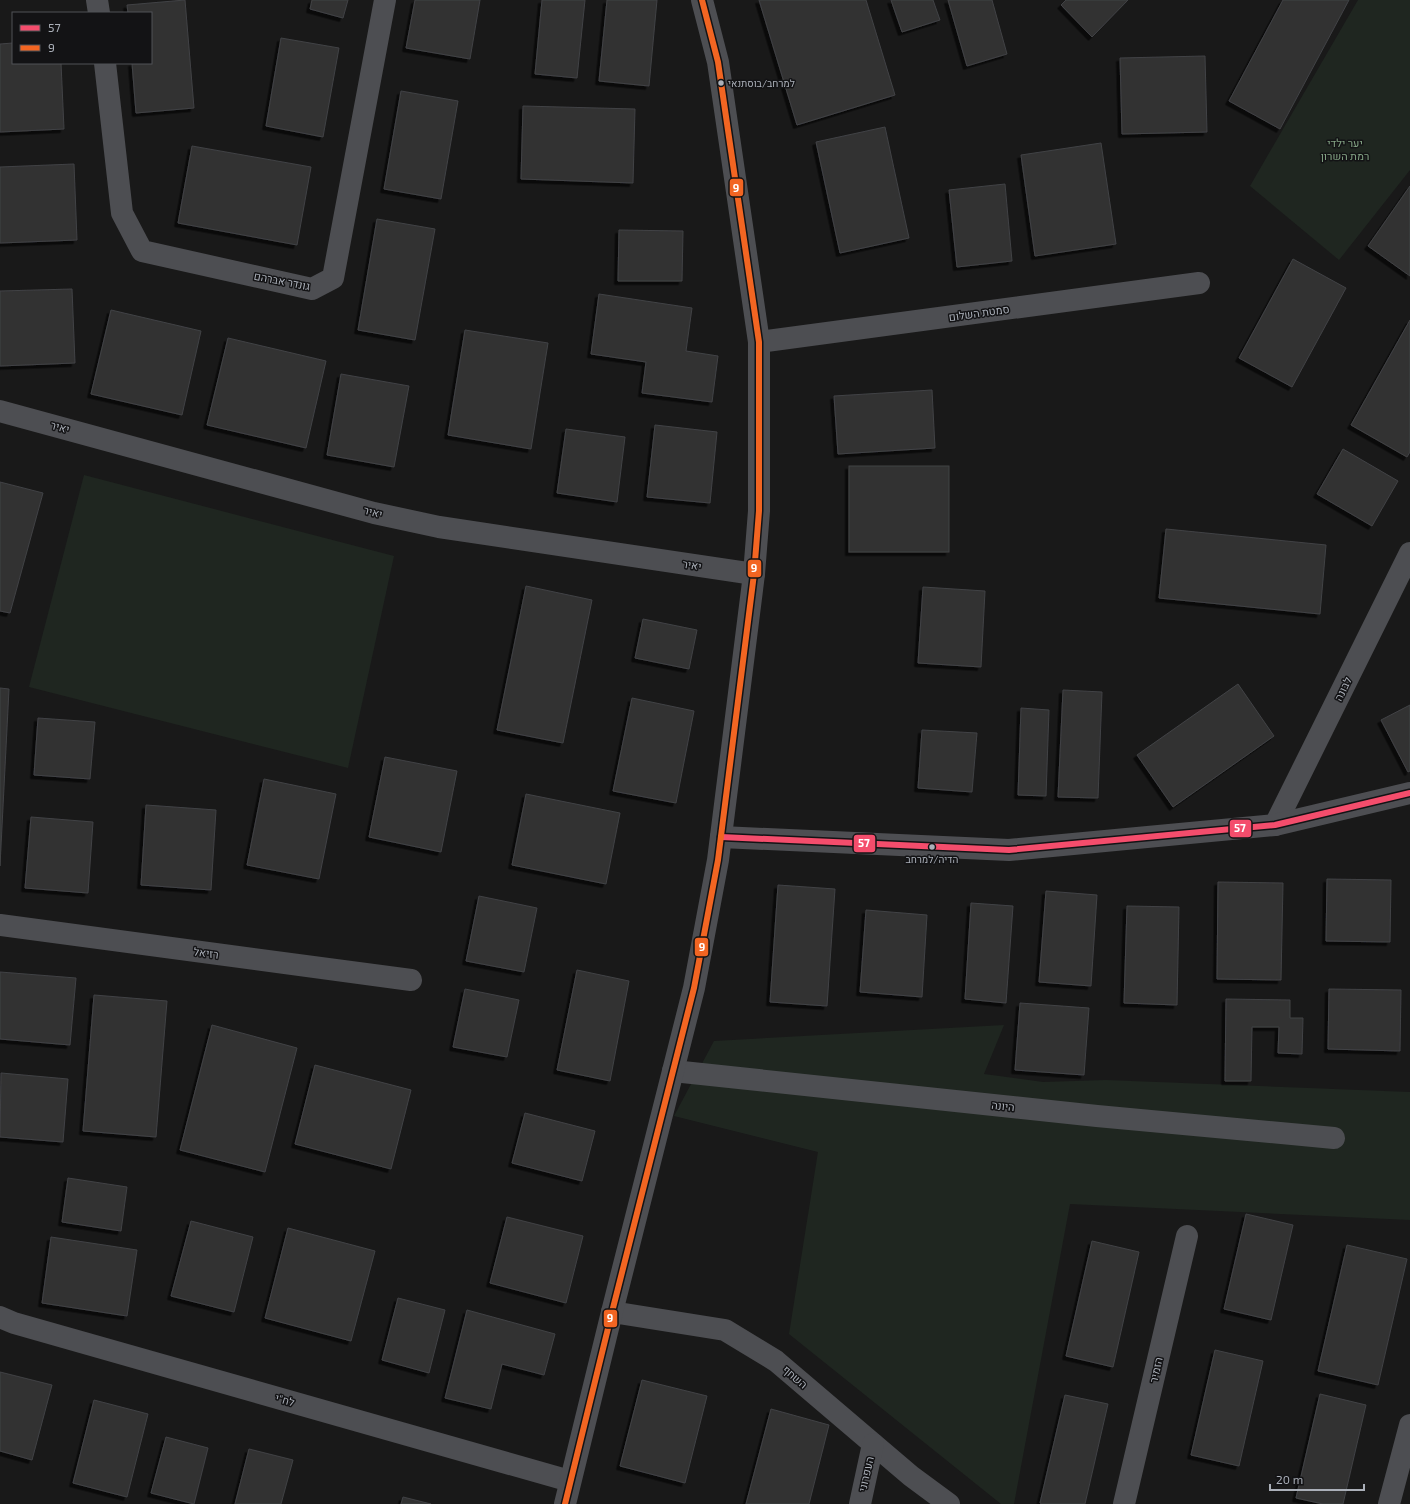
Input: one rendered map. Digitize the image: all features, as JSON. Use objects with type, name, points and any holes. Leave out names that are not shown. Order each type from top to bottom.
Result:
[{"type":"street","points":[[97,0],[99,12]]},
{"type":"street","name":"גונדר אברהם","points":[[105,64],[122,213],[142,251],[312,289],[333,278],[385,0]]},
{"type":"street","points":[[565,1504],[694,988],[718,860],[754,574],[759,511],[758,342],[718,62],[702,0]]},
{"type":"street","name":"סמטת השלום","points":[[758,342],[1199,283]]},
{"type":"street","name":"יאיר","points":[[0,411],[374,513],[439,527],[754,574]]},
{"type":"street","name":"לבונה","points":[[1275,825],[1410,553]]},
{"type":"street","points":[[721,837],[1009,850],[1275,825],[1410,793]]},
{"type":"street","name":"רזיאל","points":[[0,925],[411,980]]},
{"type":"street","name":"היונה","points":[[673,1071],[1097,1116],[1334,1138]]},
{"type":"street","name":"הזמיר","points":[[1124,1504],[1187,1236]]},
{"type":"street","name":"השחף","points":[[612,1312],[725,1330],[776,1360],[911,1476],[949,1504]]},
{"type":"street","name":"לח\"י","points":[[0,1317],[14,1323],[570,1481]]},
{"type":"street","points":[[1390,1504],[1410,1425]]},
{"type":"street","name":"העפרוני","points":[[860,1504],[873,1444]]},
{"type":"green space","name":"יער ילדי רמת השרון","points":[[1358,0],[1410,0],[1410,170],[1339,260],[1250,186]]},
{"type":"green space","points":[[84,475],[394,556],[348,768],[29,687]]},
{"type":"green space","points":[[1004,1025],[984,1074],[1043,1082],[1106,1080],[1410,1092],[1410,1220],[1070,1204],[1014,1504],[1001,1504],[789,1334],[818,1152],[674,1116],[714,1041]]},
{"type":"building","points":[[185,0],[194,108],[136,113],[132,64],[152,64],[152,12],[128,12],[127,5]]},
{"type":"building","points":[[312,0],[348,0],[343,18],[310,9]]},
{"type":"building","points":[[415,0],[480,0],[470,59],[406,48]]},
{"type":"building","points":[[542,0],[585,0],[577,78],[535,74]]},
{"type":"building","points":[[607,0],[657,0],[649,86],[599,81]]},
{"type":"building","points":[[759,0],[866,0],[895,95],[797,125]]},
{"type":"building","points":[[891,0],[933,0],[940,20],[902,32]]},
{"type":"building","points":[[948,0],[992,0],[1007,54],[967,66]]},
{"type":"building","points":[[1066,0],[1128,0],[1092,37],[1061,5]]},
{"type":"building","points":[[1283,0],[1349,0],[1280,129],[1229,101]]},
{"type":"building","points":[[281,38],[339,48],[323,137],[266,126]]},
{"type":"building","points":[[12,43],[12,64],[61,64],[64,129],[0,132],[0,44]]},
{"type":"building","points":[[1205,56],[1207,132],[1122,134],[1120,58]]},
{"type":"building","points":[[401,91],[458,101],[441,199],[384,189]]},
{"type":"building","points":[[523,106],[635,109],[633,183],[521,179]]},
{"type":"building","points":[[885,127],[909,238],[840,253],[816,142]]},
{"type":"building","points":[[1101,143],[1116,244],[1035,256],[1021,155]]},
{"type":"building","points":[[192,146],[311,167],[297,245],[178,223]]},
{"type":"building","points":[[74,164],[77,240],[0,243],[0,167]]},
{"type":"building","points":[[1005,184],[1012,261],[957,267],[949,190]]},
{"type":"building","points":[[1410,186],[1410,276],[1368,246]]},
{"type":"building","points":[[377,219],[435,229],[415,340],[358,330]]},
{"type":"building","points":[[619,230],[683,231],[682,281],[618,281]]},
{"type":"building","points":[[1293,259],[1346,288],[1292,387],[1239,358]]},
{"type":"building","points":[[72,289],[75,363],[0,366],[0,291]]},
{"type":"building","points":[[599,294],[692,308],[686,351],[718,356],[712,402],[642,393],[646,362],[591,354]]},
{"type":"building","points":[[111,310],[201,331],[182,415],[91,394]]},
{"type":"building","points":[[1410,320],[1410,452],[1407,457],[1351,425]]},
{"type":"building","points":[[465,330],[548,343],[531,449],[448,435]]},
{"type":"building","points":[[228,338],[326,361],[306,448],[207,425]]},
{"type":"building","points":[[341,374],[409,386],[394,467],[327,455]]},
{"type":"building","points":[[932,390],[935,448],[838,454],[834,396]]},
{"type":"building","points":[[655,425],[717,432],[710,503],[647,497]]},
{"type":"building","points":[[566,429],[625,437],[617,502],[557,493]]},
{"type":"building","points":[[1343,449],[1398,481],[1372,526],[1317,494]]},
{"type":"building","points":[[849,466],[949,466],[949,552],[849,552]]},
{"type":"building","points":[[0,482],[43,493],[10,613],[0,611]]},
{"type":"building","points":[[1166,529],[1326,545],[1320,614],[1159,598]]},
{"type":"building","points":[[526,586],[592,600],[563,743],[497,730]]},
{"type":"building","points":[[923,587],[985,591],[981,667],[918,663]]},
{"type":"building","points":[[643,619],[697,630],[689,669],[635,658]]},
{"type":"building","points":[[1238,684],[1274,736],[1173,807],[1137,755]]},
{"type":"building","points":[[0,688],[9,689],[0,866]]},
{"type":"building","points":[[1063,690],[1102,692],[1098,798],[1058,797]]},
{"type":"building","points":[[632,698],[694,711],[676,803],[613,791]]},
{"type":"building","points":[[1410,705],[1410,771],[1408,772],[1381,720]]},
{"type":"building","points":[[1021,708],[1049,710],[1046,796],[1018,795]]},
{"type":"building","points":[[38,718],[95,722],[90,779],[34,775]]},
{"type":"building","points":[[922,730],[977,733],[972,792],[918,788]]},
{"type":"building","points":[[385,757],[457,771],[441,852],[369,837]]},
{"type":"building","points":[[264,779],[336,794],[319,879],[247,865]]},
{"type":"building","points":[[526,794],[620,813],[606,884],[512,865]]},
{"type":"building","points":[[146,805],[216,810],[211,890],[141,885]]},
{"type":"building","points":[[31,817],[93,822],[88,893],[25,888]]},
{"type":"building","points":[[1327,879],[1391,880],[1390,942],[1326,941]]},
{"type":"building","points":[[1218,882],[1283,883],[1281,980],[1217,979]]},
{"type":"building","points":[[778,885],[835,889],[827,1006],[770,1002]]},
{"type":"building","points":[[1046,891],[1097,895],[1091,986],[1039,982]]},
{"type":"building","points":[[479,896],[537,908],[524,972],[466,961]]},
{"type":"building","points":[[971,903],[1013,906],[1006,1003],[965,999]]},
{"type":"building","points":[[1127,906],[1179,907],[1177,1005],[1124,1003]]},
{"type":"building","points":[[866,910],[927,915],[922,997],[860,992]]},
{"type":"building","points":[[577,970],[629,981],[610,1081],[557,1070]]},
{"type":"building","points":[[0,972],[76,978],[70,1045],[0,1039]]},
{"type":"building","points":[[465,989],[519,1000],[507,1057],[453,1047]]},
{"type":"building","points":[[1329,989],[1401,990],[1400,1051],[1328,1049]]},
{"type":"building","points":[[94,995],[167,1001],[156,1137],[83,1131]]},
{"type":"building","points":[[1226,999],[1290,1000],[1290,1018],[1303,1018],[1302,1054],[1278,1053],[1279,1027],[1252,1027],[1251,1081],[1225,1081]]},
{"type":"building","points":[[1020,1003],[1089,1008],[1084,1075],[1015,1070]]},
{"type":"building","points":[[212,1025],[297,1048],[265,1172],[180,1150]]},
{"type":"building","points":[[315,1065],[411,1090],[391,1169],[295,1144]]},
{"type":"building","points":[[1,1073],[68,1079],[63,1142],[0,1137]]},
{"type":"building","points":[[525,1113],[595,1131],[582,1181],[512,1163]]},
{"type":"building","points":[[68,1178],[127,1187],[121,1231],[62,1222]]},
{"type":"building","points":[[1246,1214],[1293,1225],[1271,1320],[1224,1309]]},
{"type":"building","points":[[507,1217],[583,1236],[566,1303],[490,1283]]},
{"type":"building","points":[[191,1221],[253,1237],[234,1312],[171,1296]]},
{"type":"building","points":[[288,1228],[375,1251],[351,1341],[265,1318]]},
{"type":"building","points":[[51,1237],[137,1250],[127,1316],[42,1303]]},
{"type":"building","points":[[1092,1241],[1139,1252],[1113,1367],[1066,1356]]},
{"type":"building","points":[[1347,1245],[1407,1259],[1378,1385],[1318,1371]]},
{"type":"building","points":[[398,1298],[445,1310],[429,1373],[382,1360]]},
{"type":"building","points":[[467,1310],[555,1334],[544,1375],[502,1364],[491,1409],[445,1398]]},
{"type":"building","points":[[1215,1350],[1263,1361],[1239,1466],[1191,1455]]},
{"type":"building","points":[[0,1372],[52,1385],[32,1460],[0,1451]]},
{"type":"building","points":[[642,1380],[707,1396],[685,1483],[620,1466]]},
{"type":"building","points":[[1320,1394],[1366,1405],[1343,1504],[1323,1504],[1296,1498]]},
{"type":"building","points":[[1065,1395],[1108,1404],[1085,1504],[1042,1504],[1040,1503]]},
{"type":"building","points":[[94,1400],[148,1414],[127,1497],[73,1483]]},
{"type":"building","points":[[771,1409],[829,1425],[809,1504],[746,1504]]},
{"type":"building","points":[[166,1437],[208,1448],[194,1504],[151,1493]]},
{"type":"building","points":[[249,1449],[293,1460],[281,1504],[235,1504]]},
{"type":"building","points":[[403,1497],[431,1504],[401,1504]]},
{"type":"transit line","name":"9","points":[[565,1504],[694,988],[718,860],[754,574],[759,511],[759,342],[718,62],[702,0]]},
{"type":"transit line","name":"57","points":[[721,837],[1009,850],[1275,825],[1410,793]]},
{"type":"place","name":"למרחב/בוסתנאי","points":[[721,83]]},
{"type":"place","name":"הדיה/למרחב","points":[[932,847]]}]
